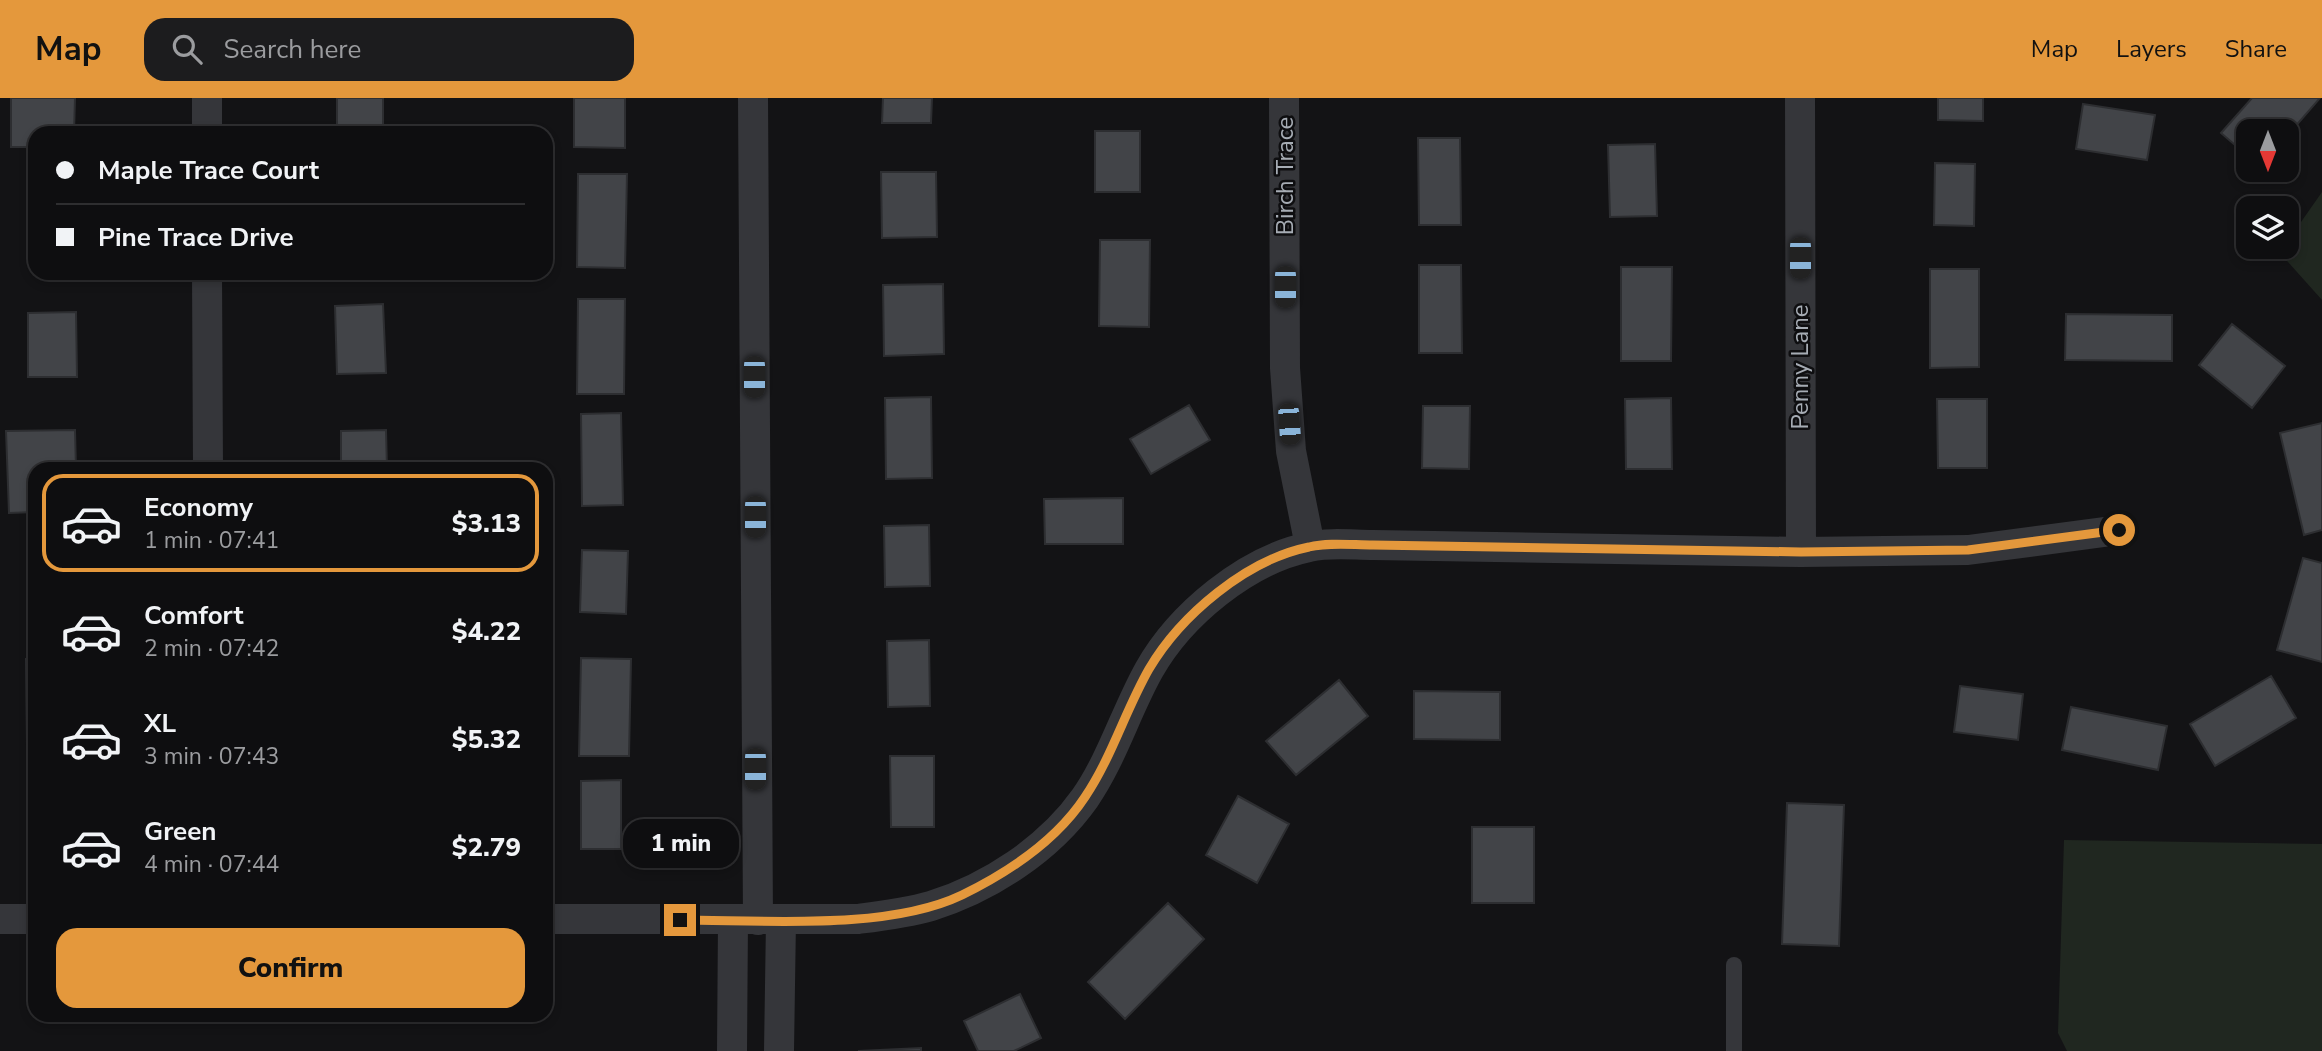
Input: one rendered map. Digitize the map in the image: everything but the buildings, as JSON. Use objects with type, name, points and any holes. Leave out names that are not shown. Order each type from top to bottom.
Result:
[{"type":"street","points":[[206,98],[207,126]]},
{"type":"street","points":[[753,98],[757,920],[779,1051]]},
{"type":"street","name":"Birch Trace","points":[[1284,98],[1285,368],[1291,451],[1310,546]]},
{"type":"street","name":"Penny Lane","points":[[1800,98],[1801,552]]},
{"type":"street","points":[[207,280],[208,462]]},
{"type":"street","points":[[553,919],[858,919],[901,914],[960,896],[1009,870],[1047,840],[1084,799],[1102,769],[1149,670],[1184,623],[1209,598],[1244,575],[1276,558],[1310,546],[1801,552],[1968,550],[2119,530]]},
{"type":"street","points":[[0,919],[28,919]]},
{"type":"street","points":[[732,1051],[757,920]]},
{"type":"lane","points":[[1734,965],[1734,1051]]},
{"type":"shaded area","points":[[2322,192],[2322,300],[2285,259],[2299,259],[2299,225]]},
{"type":"shaded area","points":[[2064,840],[2322,844],[2322,1051],[2067,1051],[2058,1033]]},
{"type":"route","points":[[680,920],[858,919],[901,914],[960,896],[1009,870],[1047,840],[1084,799],[1102,769],[1149,670],[1184,623],[1209,598],[1244,575],[1276,558],[1310,546],[1801,552],[1968,550],[2119,530]]}]
